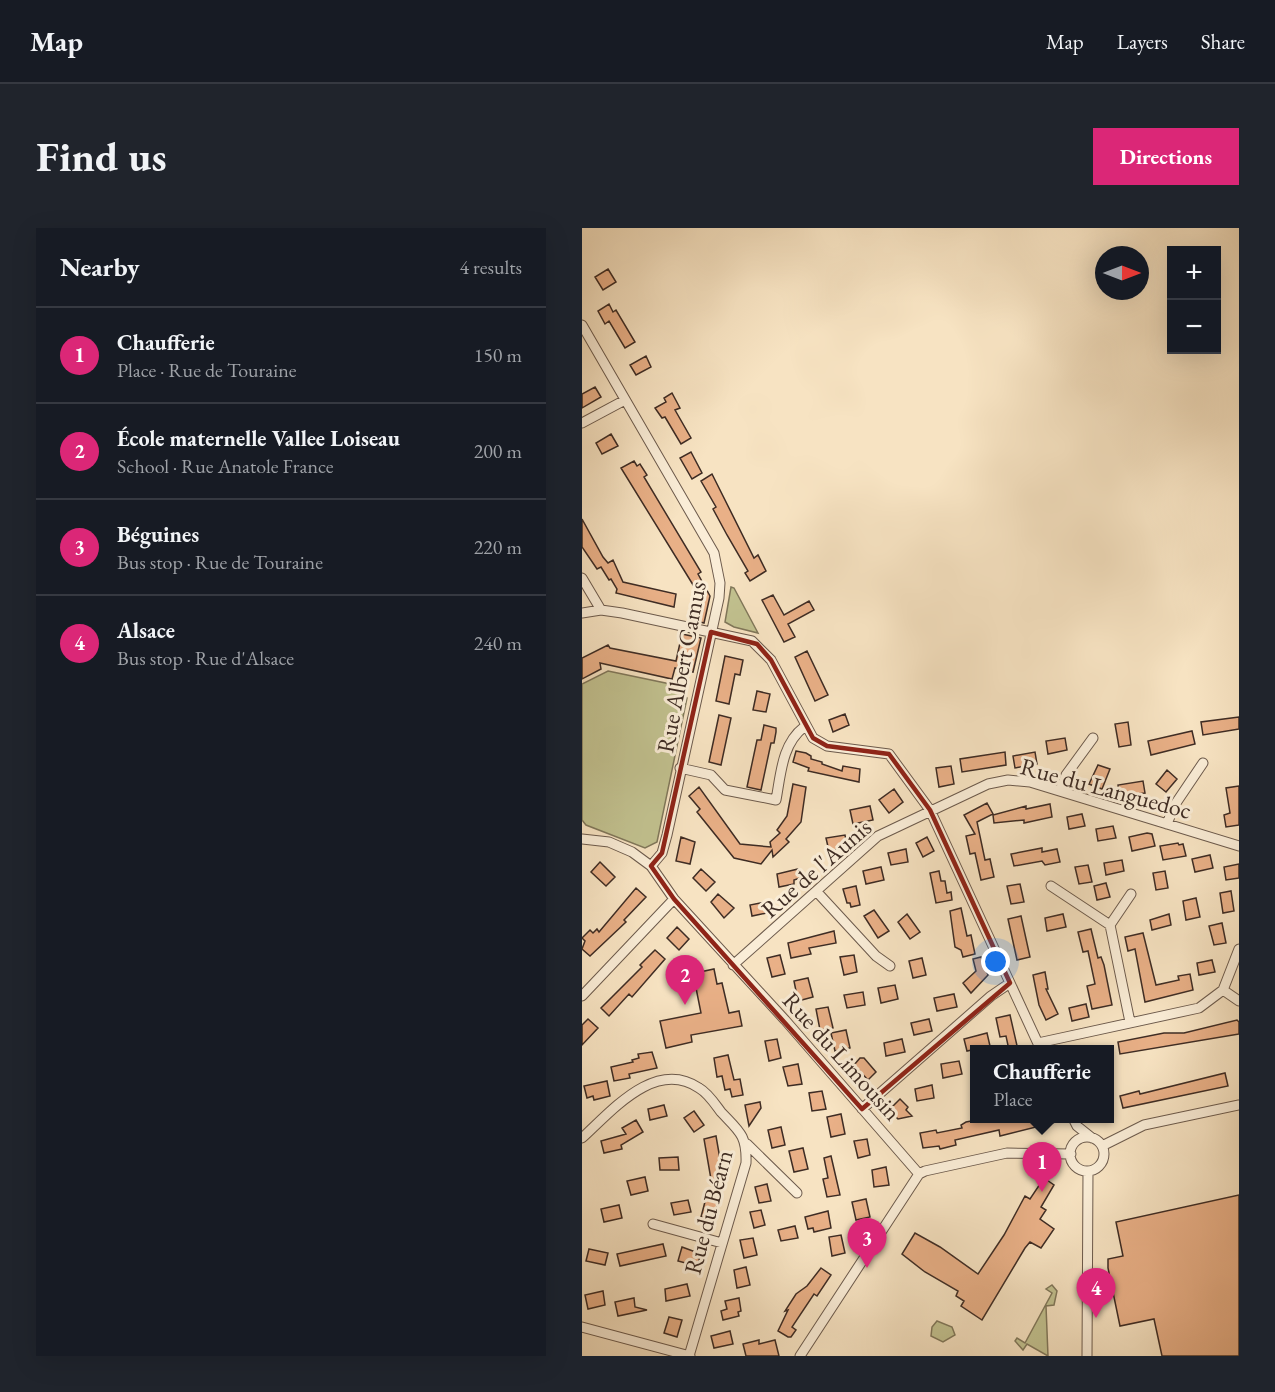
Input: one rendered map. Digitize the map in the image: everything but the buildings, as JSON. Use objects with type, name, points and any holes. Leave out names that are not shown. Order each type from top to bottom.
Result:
[{"type":"street","name":"Rue Albert Camus","points":[[582,325],[714,553],[720,583],[662,853],[651,866]]},
{"type":"street","points":[[582,423],[625,400]]},
{"type":"street","points":[[582,578],[600,610]]},
{"type":"street","points":[[582,613],[600,610],[743,638],[757,644],[764,651],[804,727],[813,738],[827,746],[889,754],[930,810],[1040,1045]]},
{"type":"street","points":[[680,768],[711,775],[725,790],[776,800],[787,747],[790,740],[804,727]]},
{"type":"street","points":[[1060,791],[1066,775],[1093,738]]},
{"type":"street","points":[[1167,824],[1174,806],[1203,764]]},
{"type":"street","name":"Rue du Languedoc","points":[[930,810],[998,781],[1030,782],[1239,846]]},
{"type":"street","name":"Rue de l'Aunis","points":[[733,965],[878,836],[930,810]]},
{"type":"street","points":[[582,840],[609,842],[632,852],[651,866]]},
{"type":"street","name":"Rue du Limousin","points":[[651,866],[674,899],[919,1174]]},
{"type":"street","points":[[1051,886],[1110,925],[1130,1022]]},
{"type":"street","points":[[817,892],[876,956],[890,966]]},
{"type":"street","points":[[1110,925],[1131,894]]},
{"type":"street","points":[[582,996],[674,899]]},
{"type":"street","points":[[1044,1045],[1130,1022],[1199,1008],[1209,1003],[1223,990],[1239,949]]},
{"type":"street","points":[[862,1109],[991,996],[1010,983]]},
{"type":"street","points":[[1223,990],[1239,1000]]},
{"type":"street","name":"Rue du Béarn","points":[[582,1138],[635,1091],[650,1083],[668,1080],[700,1088],[740,1132],[747,1144],[746,1163],[689,1356]]},
{"type":"street","points":[[1102,1146],[1144,1125],[1239,1105]]},
{"type":"street","points":[[1075,1123],[1072,1150],[1076,1167],[1088,1171],[1096,1169],[1103,1161],[1102,1146],[1076,1123]]},
{"type":"street","points":[[800,1356],[919,1174],[933,1168],[1007,1153],[1072,1150],[1081,1139],[1092,1138]]},
{"type":"street","points":[[747,1144],[797,1194]]},
{"type":"street","points":[[1087,1356],[1088,1171]]},
{"type":"street","points":[[653,1224],[722,1243]]},
{"type":"street","points":[[582,1327],[689,1356]]},
{"type":"highlighted area","points":[[711,632],[757,644],[771,660],[813,738],[827,746],[889,754],[930,810],[1010,983],[862,1109],[674,899],[651,866],[662,853]]},
{"type":"green space","points":[[731,587],[734,588],[758,633],[734,627],[725,622]]},
{"type":"green space","points":[[608,671],[675,685],[687,698],[657,842],[645,848],[586,825],[582,820],[582,684]]},
{"type":"green space","points":[[1052,1285],[1057,1291],[1054,1305],[1046,1306],[1048,1356],[1027,1344],[1023,1350],[1015,1341],[1017,1338],[1025,1343],[1052,1293],[1046,1289]]},
{"type":"green space","points":[[937,1321],[952,1327],[955,1335],[943,1342],[931,1336],[932,1327]]},
{"type":"place","name":"École maternelle Vallee Loiseau","points":[[685,1005]]},
{"type":"place","name":"Chaufferie","points":[[1042,1192]]},
{"type":"place","name":"Béguines","points":[[867,1268]]},
{"type":"place","name":"Alsace","points":[[1096,1318]]}]
